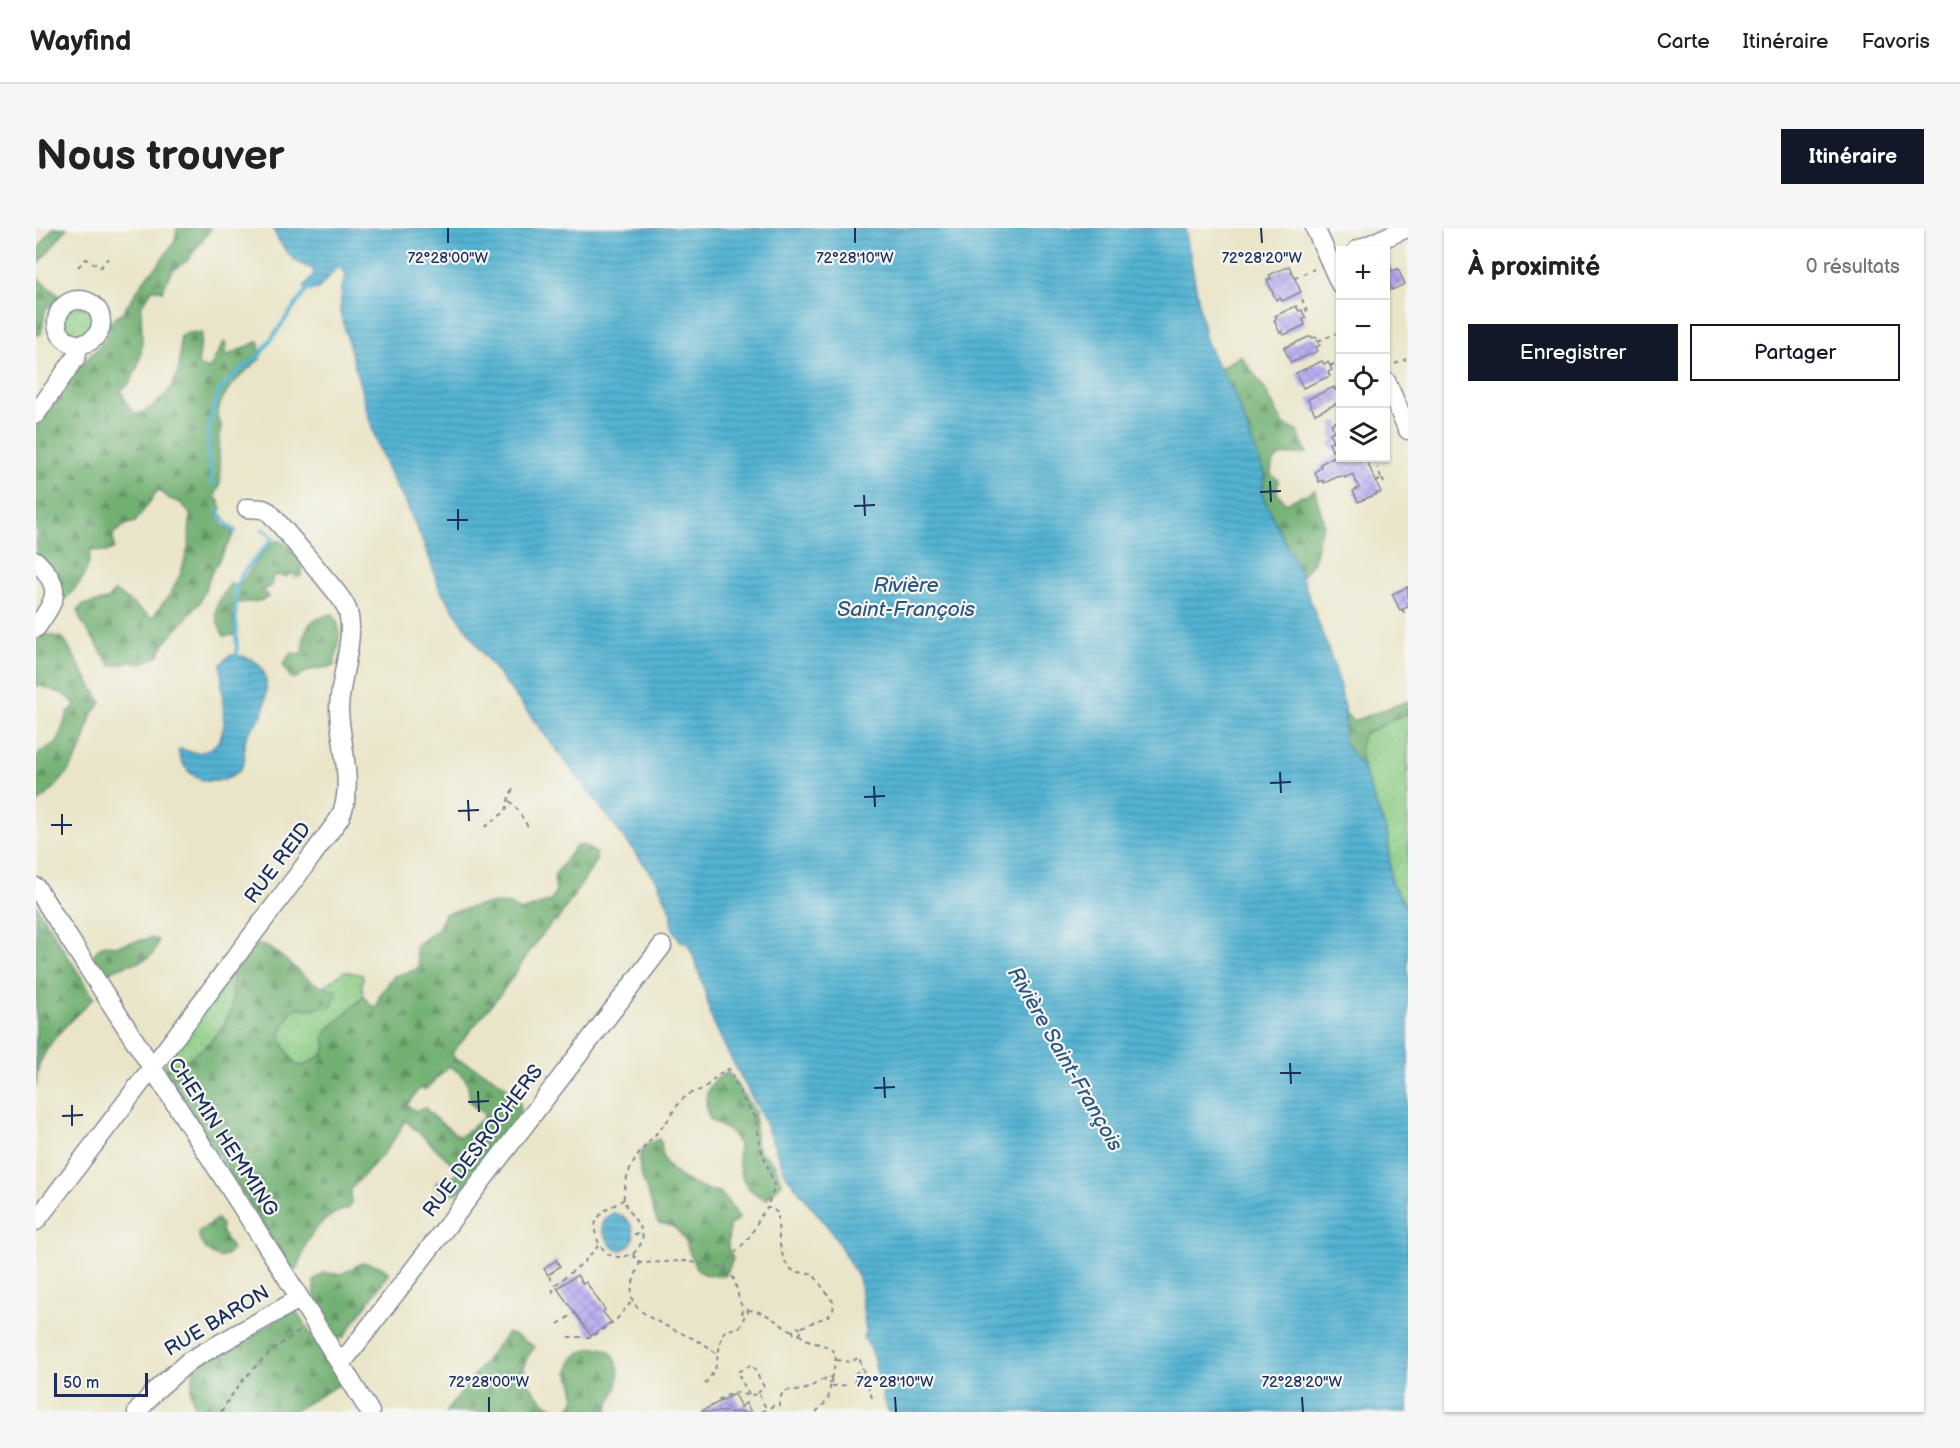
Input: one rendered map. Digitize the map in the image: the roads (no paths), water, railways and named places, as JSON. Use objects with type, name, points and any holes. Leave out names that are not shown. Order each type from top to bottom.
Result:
[{"type":"street","points":[[1315,228],[1328,263],[1336,276]]},
{"type":"street","points":[[1366,246],[1407,228]]},
{"type":"street","points":[[36,414],[76,357],[79,344]]},
{"type":"street","points":[[1390,386],[1402,399],[1408,430]]},
{"type":"street","name":"RUE REID","points":[[36,1221],[342,814],[346,798],[339,708],[350,635],[348,613],[335,591],[269,512],[264,509],[247,508]]},
{"type":"street","points":[[36,561],[51,581],[55,595],[49,610],[36,628]]},
{"type":"street","name":"CHEMIN HEMMING","points":[[36,887],[370,1412]]},
{"type":"street","name":"RUE DESROCHERS","points":[[341,1364],[662,946]]},
{"type":"street","name":"RUE BARON","points":[[137,1412],[162,1384],[189,1361],[298,1299]]},
{"type":"water","name":"Rivière Saint-François","points":[[272,228],[1185,228],[1205,337],[1235,396],[1264,474],[1262,495],[1302,577],[1338,677],[1345,713],[1344,742],[1363,769],[1388,837],[1391,883],[1408,909],[1408,1412],[887,1412],[871,1349],[863,1337],[866,1332],[859,1279],[832,1232],[786,1175],[762,1116],[710,1015],[696,963],[688,944],[679,940],[672,926],[672,913],[657,881],[484,655],[439,588],[428,554],[406,503],[379,449],[368,415],[340,311],[343,282],[347,275],[341,268],[337,268],[318,289],[309,291],[304,287],[314,274],[313,269],[293,258]]},
{"type":"water","points":[[230,655],[254,661],[263,671],[266,696],[263,712],[246,737],[244,761],[240,770],[218,781],[202,780],[185,766],[178,751],[182,749],[190,752],[205,751],[211,748],[220,737],[224,721],[221,664]]},
{"type":"water","points":[[613,1213],[626,1219],[633,1230],[632,1242],[621,1250],[612,1247],[602,1230],[605,1220]]},
{"type":"waterway","points":[[213,485],[208,454],[209,425],[219,392],[238,372],[259,356],[310,285]]},
{"type":"waterway","points":[[218,510],[228,526],[235,531]]},
{"type":"waterway","points":[[237,659],[235,589],[243,573],[273,538],[263,529]]}]
